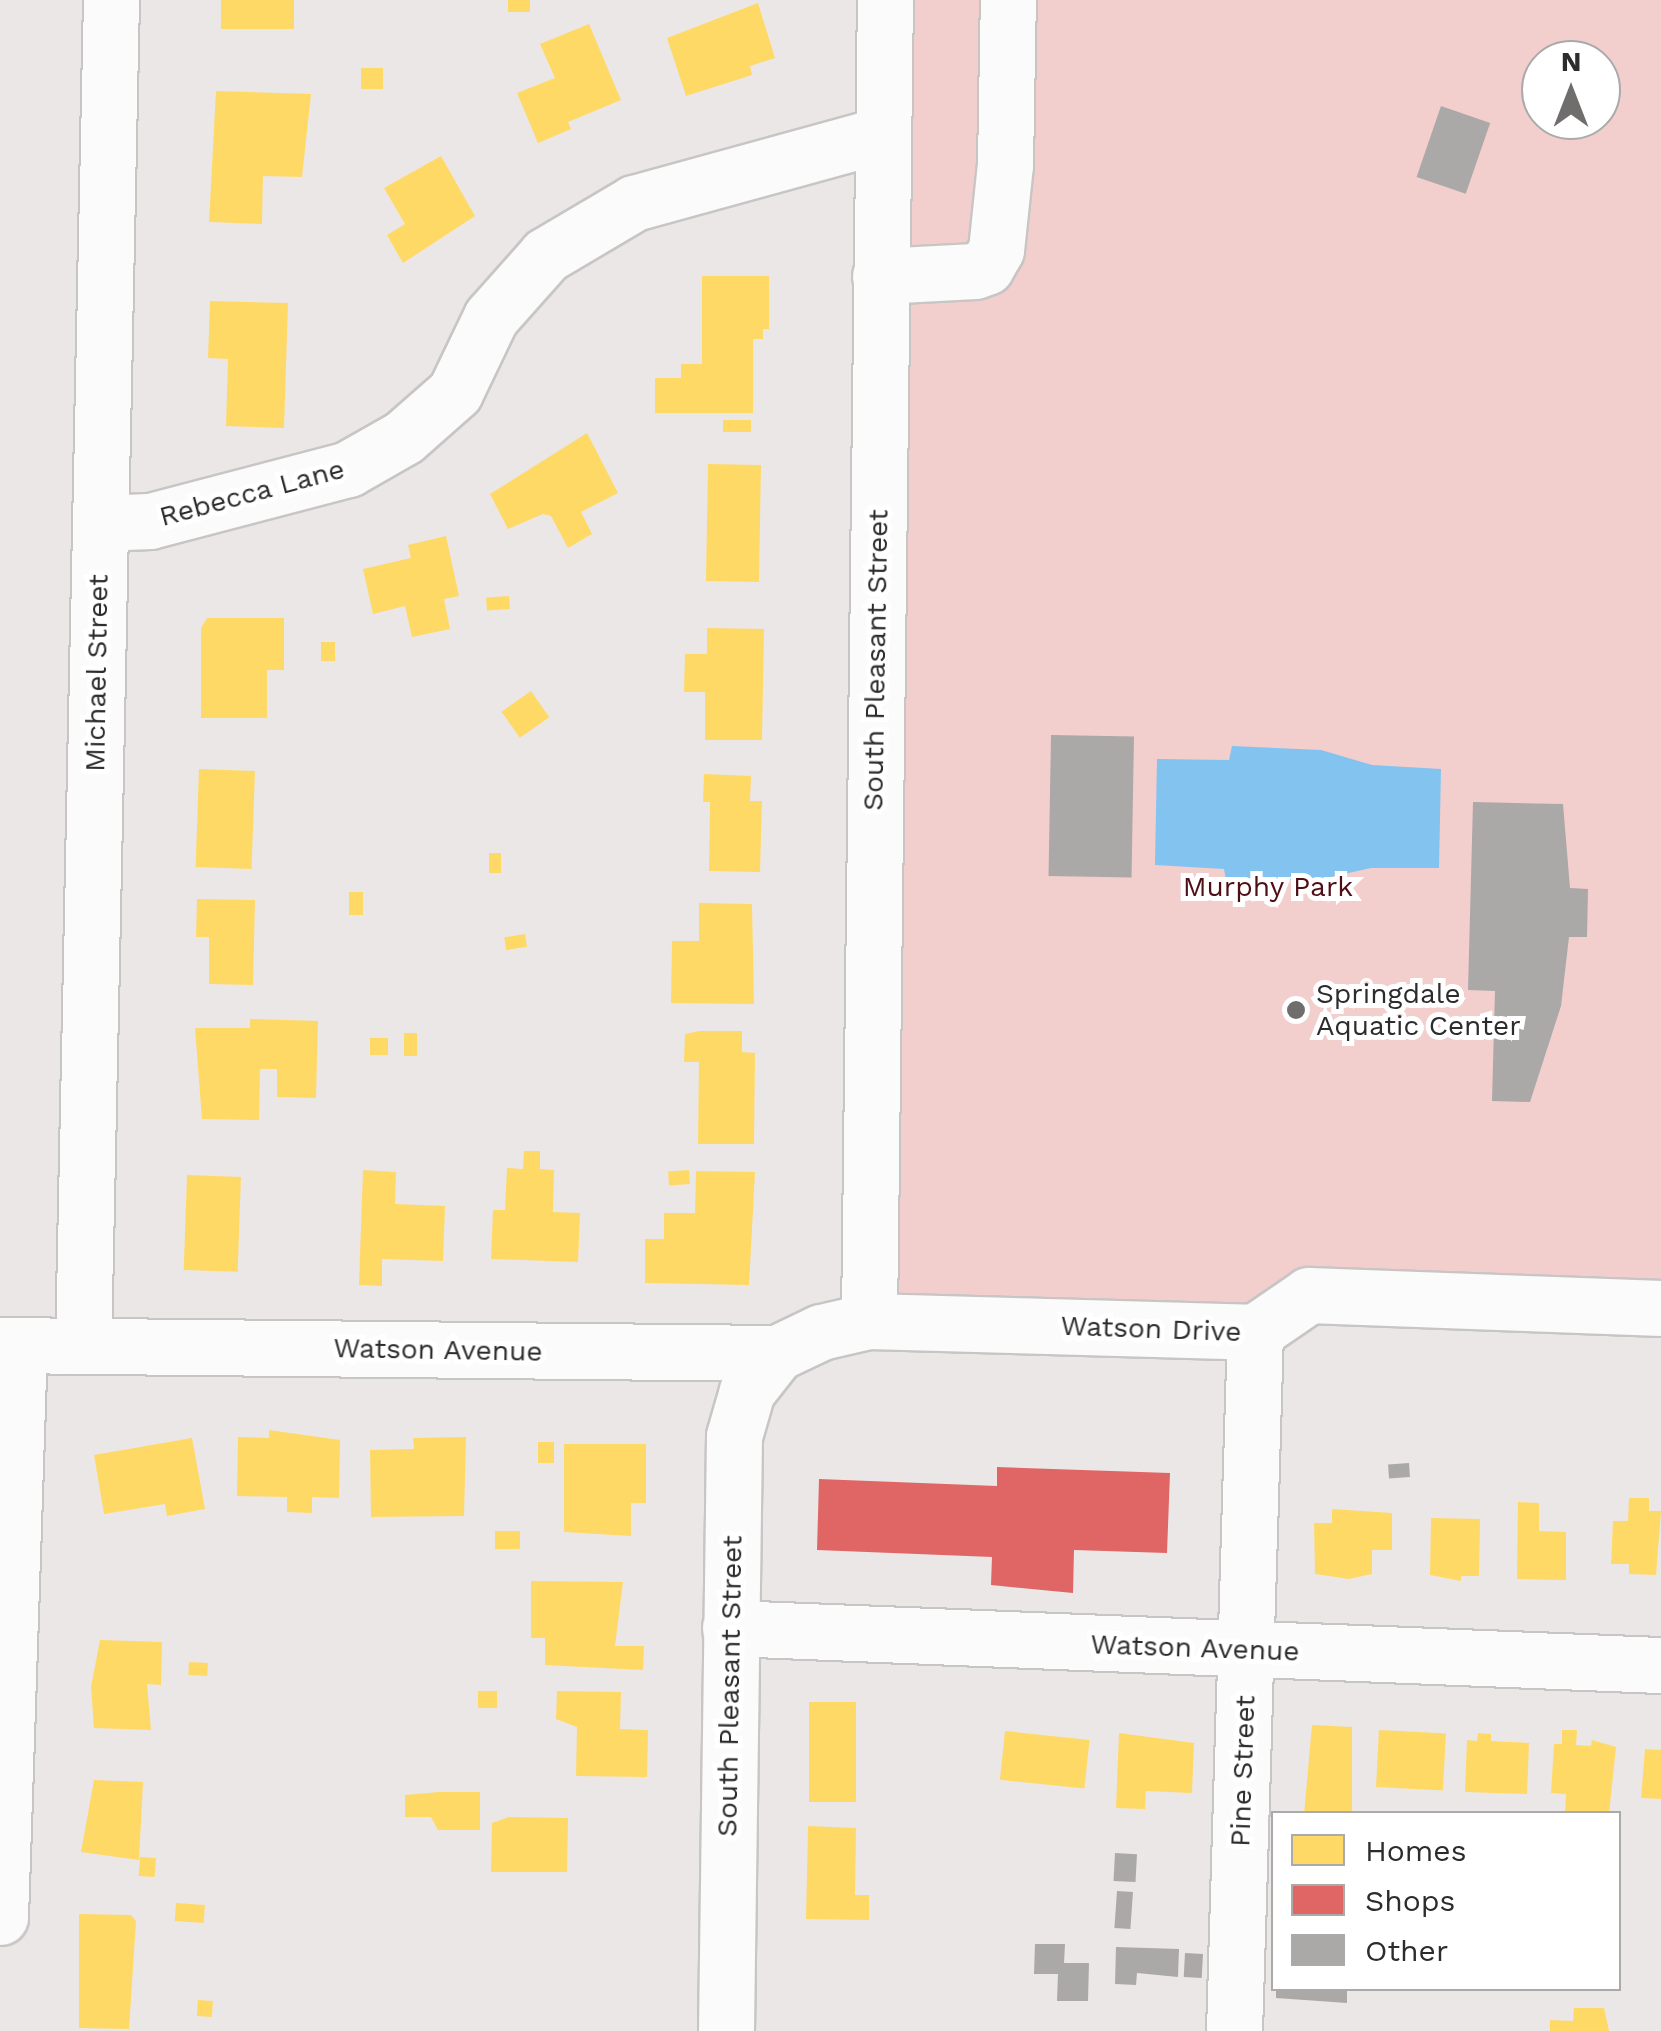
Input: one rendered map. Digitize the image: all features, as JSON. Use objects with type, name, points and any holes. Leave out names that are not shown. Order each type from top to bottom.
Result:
[{"type":"street","name":"Michael Street","points":[[83,1346],[111,0]]},
{"type":"street","name":"South Pleasant Street","points":[[869,1320],[885,0]]},
{"type":"street","points":[[880,276],[974,270],[986,267],[996,250],[1005,164],[1008,0]]},
{"type":"street","name":"Rebecca Lane","points":[[100,523],[150,521],[348,470],[404,437],[455,392],[491,317],[546,255],[634,203],[882,136]]},
{"type":"street","name":"Watson Drive","points":[[869,1320],[1254,1332],[1309,1295],[1661,1308]]},
{"type":"street","name":"Watson Avenue","points":[[9,1345],[777,1354],[821,1332],[869,1320]]},
{"type":"street","name":"Pine Street","points":[[1234,2031],[1248,1650],[1254,1332]]},
{"type":"street","points":[[0,1917],[9,1345]]},
{"type":"street","name":"South Pleasant Street","points":[[726,2031],[734,1436],[747,1391],[777,1354]]},
{"type":"street","name":"Watson Avenue","points":[[730,1628],[1661,1666]]},
{"type":"green space","name":"Murphy Park","points":[[885,0],[1661,0],[1661,1308],[1309,1295],[1255,1332],[869,1321]]},
{"type":"water","points":[[1232,746],[1321,750],[1372,765],[1441,769],[1439,868],[1371,868],[1317,880],[1226,880],[1224,869],[1155,865],[1157,759],[1229,760]]},
{"type":"building: Homes","points":[[221,0],[294,0],[294,29],[221,29]]},
{"type":"building: Homes","points":[[508,0],[530,0],[530,12],[508,12]]},
{"type":"building: Homes","points":[[758,3],[775,58],[750,66],[752,75],[686,96],[667,38]]},
{"type":"building: Homes","points":[[589,24],[621,100],[568,122],[571,129],[538,143],[517,93],[555,78],[540,44]]},
{"type":"building: Homes","points":[[361,68],[383,68],[383,89],[361,89]]},
{"type":"building: Homes","points":[[216,91],[311,94],[302,177],[263,176],[262,224],[209,222]]},
{"type":"building: Homes","points":[[441,156],[475,216],[403,263],[387,235],[405,224],[384,188]]},
{"type":"building: Homes","points":[[702,276],[769,276],[769,329],[763,329],[763,339],[753,339],[753,413],[655,413],[655,378],[681,378],[681,364],[702,364]]},
{"type":"building: Homes","points":[[210,301],[288,303],[284,428],[226,426],[228,359],[208,358]]},
{"type":"building: Homes","points":[[723,420],[751,420],[751,432],[723,432]]},
{"type":"building: Homes","points":[[587,433],[618,493],[581,512],[592,534],[568,548],[551,516],[543,514],[508,529],[490,494]]},
{"type":"building: Homes","points":[[708,464],[761,465],[759,582],[706,581]]},
{"type":"building: Homes","points":[[446,536],[459,596],[444,599],[450,629],[412,637],[405,606],[373,614],[363,569],[411,558],[408,545]]},
{"type":"building: Homes","points":[[509,596],[510,609],[487,611],[486,598]]},
{"type":"building: Homes","points":[[207,618],[284,618],[284,670],[267,670],[267,718],[201,718],[201,628]]},
{"type":"building: Homes","points":[[707,628],[764,629],[762,740],[705,740],[705,692],[684,692],[685,654],[707,654]]},
{"type":"building: Homes","points":[[321,642],[335,642],[335,661],[321,661]]},
{"type":"building: Homes","points":[[531,691],[549,717],[520,738],[502,712]]},
{"type":"building: Homes","points":[[199,769],[255,771],[252,869],[196,867]]},
{"type":"building: Homes","points":[[704,774],[751,776],[750,801],[762,801],[760,872],[709,871],[710,802],[703,802]]},
{"type":"building: Homes","points":[[489,853],[501,853],[501,873],[489,873]]},
{"type":"building: Homes","points":[[349,892],[363,892],[363,915],[349,915]]},
{"type":"building: Homes","points":[[197,899],[255,900],[253,985],[209,984],[209,937],[196,937]]},
{"type":"building: Homes","points":[[699,903],[752,904],[754,1004],[671,1003],[672,941],[699,941]]},
{"type":"building: Homes","points":[[525,934],[527,947],[506,950],[504,937]]},
{"type":"building: Homes","points":[[250,1019],[318,1021],[316,1098],[277,1097],[277,1069],[260,1069],[259,1120],[202,1119],[195,1028],[250,1028]]},
{"type":"building: Homes","points":[[742,1031],[742,1052],[755,1053],[754,1144],[698,1144],[699,1062],[684,1062],[685,1034]]},
{"type":"building: Homes","points":[[404,1033],[417,1033],[417,1056],[404,1056]]},
{"type":"building: Homes","points":[[370,1038],[388,1038],[388,1055],[370,1055]]},
{"type":"building: Homes","points":[[524,1151],[540,1151],[540,1169],[554,1170],[553,1212],[580,1213],[578,1262],[491,1259],[493,1210],[505,1210],[507,1168],[523,1169]]},
{"type":"building: Homes","points":[[363,1170],[396,1172],[395,1204],[445,1206],[443,1261],[382,1259],[382,1286],[359,1285]]},
{"type":"building: Homes","points":[[689,1170],[690,1184],[669,1185],[668,1171]]},
{"type":"building: Homes","points":[[696,1171],[755,1172],[749,1285],[645,1283],[645,1239],[664,1239],[664,1213],[695,1213]]},
{"type":"building: Homes","points":[[187,1175],[241,1177],[238,1272],[184,1270]]},
{"type":"building: Homes","points":[[269,1430],[340,1440],[339,1498],[312,1497],[312,1513],[287,1512],[287,1497],[237,1496],[238,1437],[269,1438]]},
{"type":"building: Homes","points":[[466,1437],[464,1516],[371,1517],[370,1450],[414,1449],[413,1438]]},
{"type":"building: Homes","points":[[192,1438],[205,1509],[167,1516],[165,1504],[104,1514],[94,1455]]},
{"type":"building: Homes","points":[[538,1442],[554,1442],[554,1463],[538,1463]]},
{"type":"building: Homes","points":[[564,1444],[646,1444],[646,1503],[631,1503],[631,1536],[564,1532]]},
{"type":"building: Homes","points":[[1629,1498],[1649,1498],[1649,1511],[1661,1511],[1656,1575],[1629,1574],[1629,1564],[1611,1564],[1613,1521],[1628,1521]]},
{"type":"building: Homes","points":[[1518,1502],[1539,1503],[1539,1531],[1566,1532],[1566,1580],[1517,1579]]},
{"type":"building: Homes","points":[[1332,1509],[1392,1513],[1392,1550],[1372,1550],[1372,1574],[1349,1579],[1315,1574],[1314,1523],[1332,1523]]},
{"type":"building: Homes","points":[[1431,1518],[1480,1519],[1479,1576],[1461,1576],[1461,1581],[1430,1575]]},
{"type":"building: Homes","points":[[495,1531],[520,1531],[520,1549],[495,1549]]},
{"type":"building: Homes","points":[[531,1581],[623,1582],[615,1646],[644,1646],[643,1670],[545,1665],[545,1638],[531,1638]]},
{"type":"building: Homes","points":[[100,1640],[162,1642],[161,1685],[147,1684],[151,1730],[94,1728],[91,1687]]},
{"type":"building: Homes","points":[[189,1662],[208,1663],[207,1676],[188,1675]]},
{"type":"building: Homes","points":[[478,1691],[497,1691],[497,1708],[478,1708]]},
{"type":"building: Homes","points":[[557,1691],[621,1692],[620,1729],[648,1730],[647,1777],[576,1776],[577,1727],[556,1719]]},
{"type":"building: Homes","points":[[809,1702],[856,1702],[856,1802],[809,1802]]},
{"type":"building: Homes","points":[[1312,1725],[1352,1727],[1352,1811],[1304,1811]]},
{"type":"building: Homes","points":[[1379,1730],[1446,1734],[1443,1790],[1376,1787]]},
{"type":"building: Homes","points":[[1562,1730],[1577,1730],[1576,1745],[1591,1746],[1592,1740],[1616,1747],[1609,1811],[1565,1811],[1566,1794],[1551,1793],[1554,1744],[1562,1744]]},
{"type":"building: Homes","points":[[1005,1731],[1090,1740],[1084,1789],[1000,1780]]},
{"type":"building: Homes","points":[[1119,1733],[1194,1743],[1192,1793],[1146,1791],[1145,1809],[1116,1808]]},
{"type":"building: Homes","points":[[1478,1733],[1491,1734],[1491,1741],[1529,1743],[1527,1794],[1465,1792],[1467,1740],[1477,1741]]},
{"type":"building: Homes","points":[[1645,1749],[1661,1750],[1661,1799],[1641,1798]]},
{"type":"building: Homes","points":[[94,1780],[143,1782],[139,1860],[81,1852]]},
{"type":"building: Homes","points":[[480,1792],[480,1830],[438,1830],[431,1817],[405,1817],[405,1795]]},
{"type":"building: Homes","points":[[509,1817],[568,1818],[567,1872],[491,1872],[492,1823]]},
{"type":"building: Homes","points":[[808,1826],[856,1828],[855,1895],[869,1895],[869,1920],[806,1919]]},
{"type":"building: Homes","points":[[140,1857],[156,1858],[155,1877],[139,1876]]},
{"type":"building: Homes","points":[[176,1903],[205,1905],[204,1923],[175,1921]]},
{"type":"building: Homes","points":[[79,1914],[131,1915],[136,1921],[129,2029],[79,2028]]},
{"type":"building: Homes","points":[[198,2000],[213,2001],[212,2017],[197,2016]]},
{"type":"building: Homes","points":[[1574,2008],[1604,2008],[1609,2031],[1550,2031],[1550,2020],[1573,2021]]},
{"type":"building: Shops","points":[[997,1467],[1170,1473],[1167,1553],[1074,1550],[1073,1593],[991,1585],[992,1557],[817,1550],[819,1479],[997,1486]]},
{"type":"building: Other","points":[[1441,106],[1490,123],[1466,194],[1417,177]]},
{"type":"building: Other","points":[[1051,735],[1134,736],[1132,877],[1049,876]]},
{"type":"building: Other","points":[[1473,802],[1563,804],[1570,888],[1588,889],[1587,937],[1569,937],[1561,1006],[1530,1102],[1492,1101],[1495,991],[1468,990]]},
{"type":"building: Other","points":[[1409,1463],[1410,1477],[1389,1478],[1388,1464]]},
{"type":"building: Other","points":[[1115,1853],[1137,1854],[1136,1882],[1114,1881]]},
{"type":"building: Other","points":[[1117,1891],[1133,1892],[1130,1929],[1114,1928]]},
{"type":"building: Other","points":[[1035,1944],[1065,1944],[1064,1963],[1089,1963],[1088,2001],[1057,2001],[1058,1974],[1034,1974]]},
{"type":"building: Other","points":[[1116,1947],[1179,1949],[1178,1977],[1137,1973],[1136,1985],[1115,1984]]},
{"type":"building: Other","points":[[1185,1953],[1203,1954],[1202,1978],[1184,1977]]},
{"type":"building: Other","points":[[1276,1991],[1347,1991],[1347,2003],[1276,1998]]},
{"type":"place","name":"Springdale Aquatic Center","points":[[1296,1010]]}]
